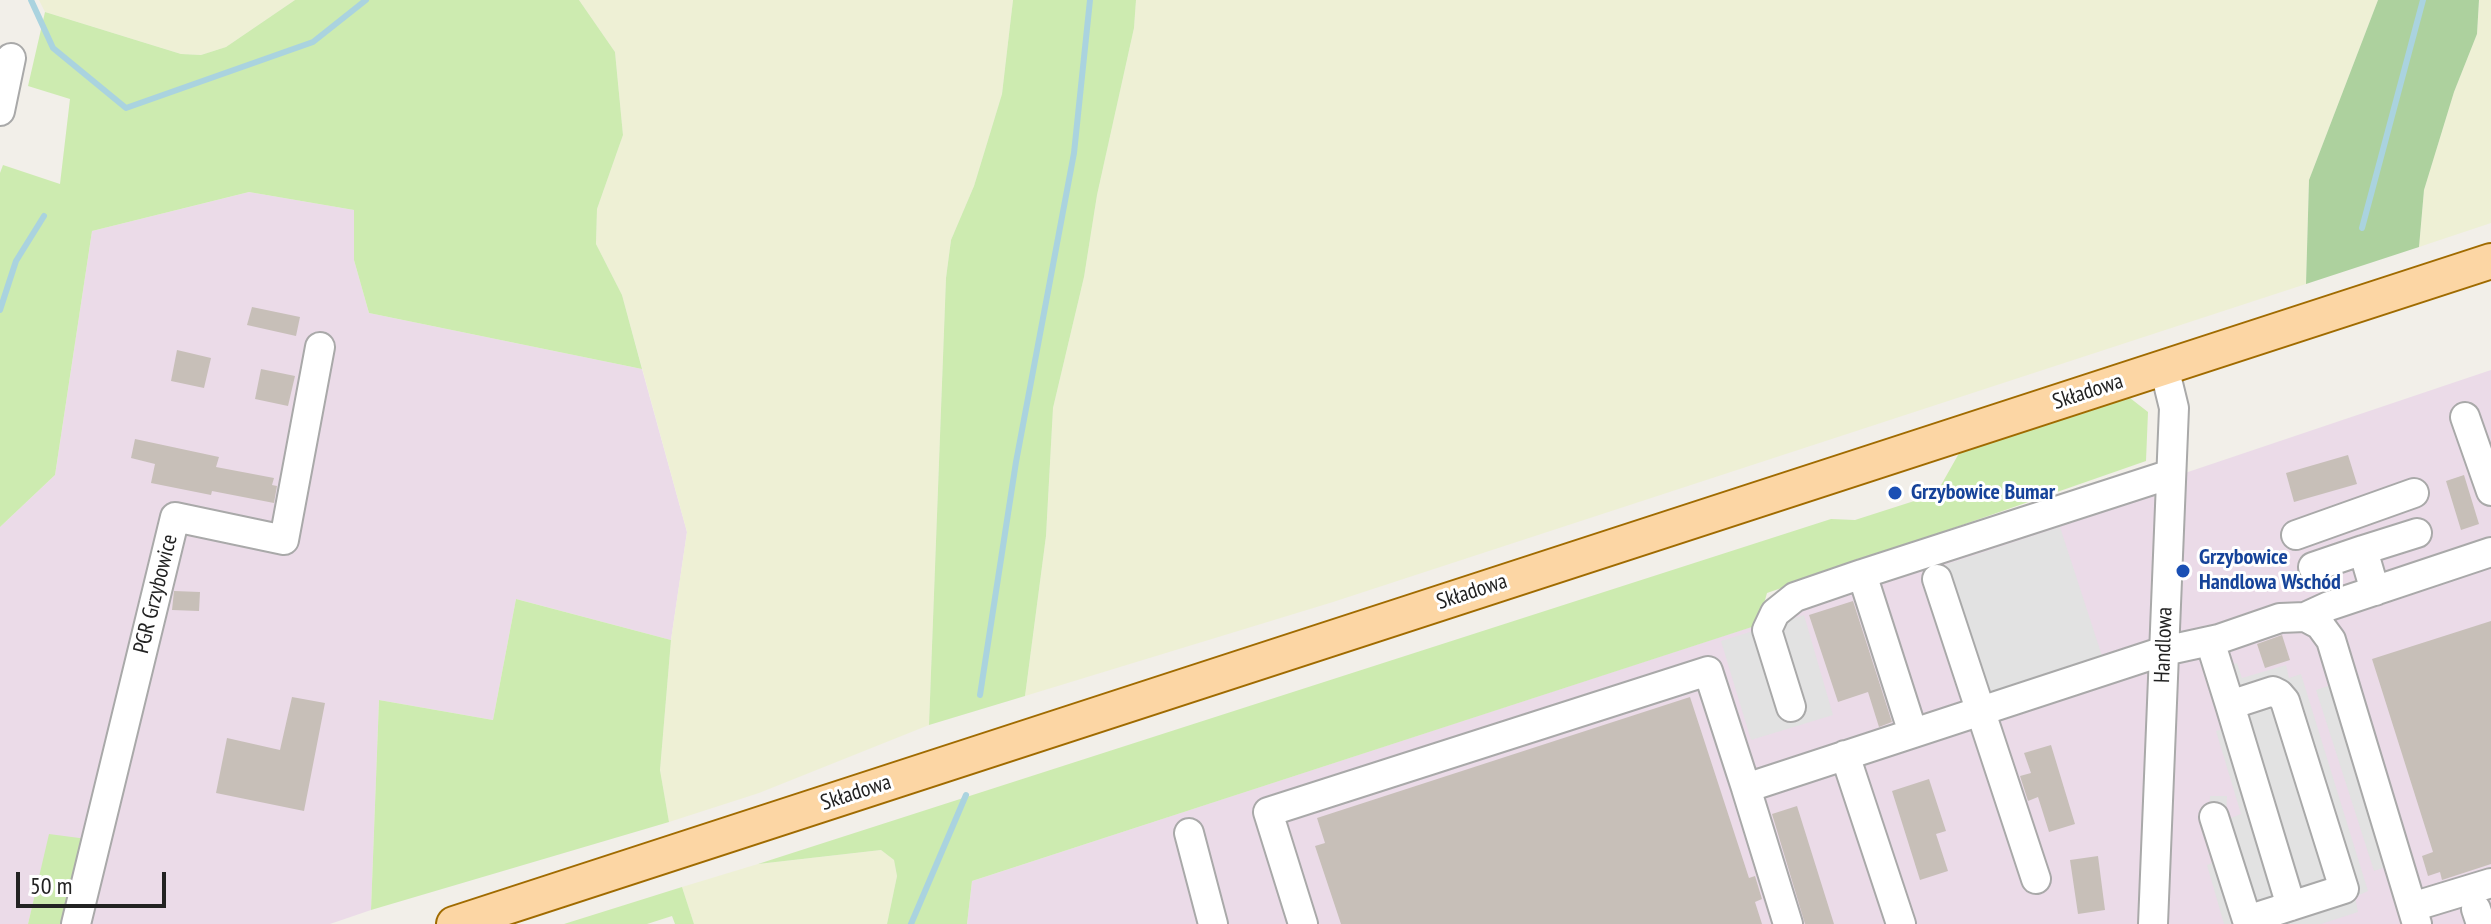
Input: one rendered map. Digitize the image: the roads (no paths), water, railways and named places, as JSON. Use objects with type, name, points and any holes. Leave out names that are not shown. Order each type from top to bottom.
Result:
[{"type":"main road","name":"Składowa","points":[[454,924],[495,918],[2491,261]]},
{"type":"street","points":[[0,111],[11,58]]},
{"type":"street","name":"PGR Grzybowice","points":[[76,924],[175,517],[284,540],[320,347]]},
{"type":"street","name":"Handlowa","points":[[2153,924],[2174,408],[2164,367]]},
{"type":"street","points":[[2465,417],[2491,491]]},
{"type":"street","points":[[1791,707],[1767,630],[1775,613],[1795,597],[2171,474]]},
{"type":"street","points":[[2296,535],[2323,514],[2414,493]]},
{"type":"street","points":[[2323,514],[2338,559],[2375,591]]},
{"type":"street","points":[[2338,559],[2417,533]]},
{"type":"street","points":[[1746,788],[2164,651],[2210,641],[2280,618],[2305,617],[2491,552]]},
{"type":"street","points":[[1862,574],[1913,733]]},
{"type":"street","points":[[1937,579],[2036,879]]},
{"type":"street","points":[[2305,617],[2320,625],[2331,640],[2414,916],[2491,883]]},
{"type":"street","points":[[2210,641],[2291,906]]},
{"type":"street","points":[[1303,924],[1268,812],[1708,671],[1788,924]]},
{"type":"street","points":[[2214,817],[2247,920],[2344,889],[2285,701],[2273,691],[2230,705]]},
{"type":"street","points":[[1845,755],[1901,924]]},
{"type":"street","points":[[1189,833],[1213,924]]},
{"type":"waterway","points":[[31,0],[53,48],[126,108],[313,42],[366,0]]},
{"type":"waterway","points":[[980,695],[1016,462],[1074,153],[1090,0]]},
{"type":"waterway","points":[[2362,228],[2423,0]]},
{"type":"waterway","points":[[0,310],[16,261],[44,216]]},
{"type":"waterway","points":[[911,924],[966,795]]},
{"type":"place","name":"Grzybowice Bumar","points":[[1895,493]]},
{"type":"place","name":"Grzybowice Handlowa Wschód","points":[[2183,571]]}]
